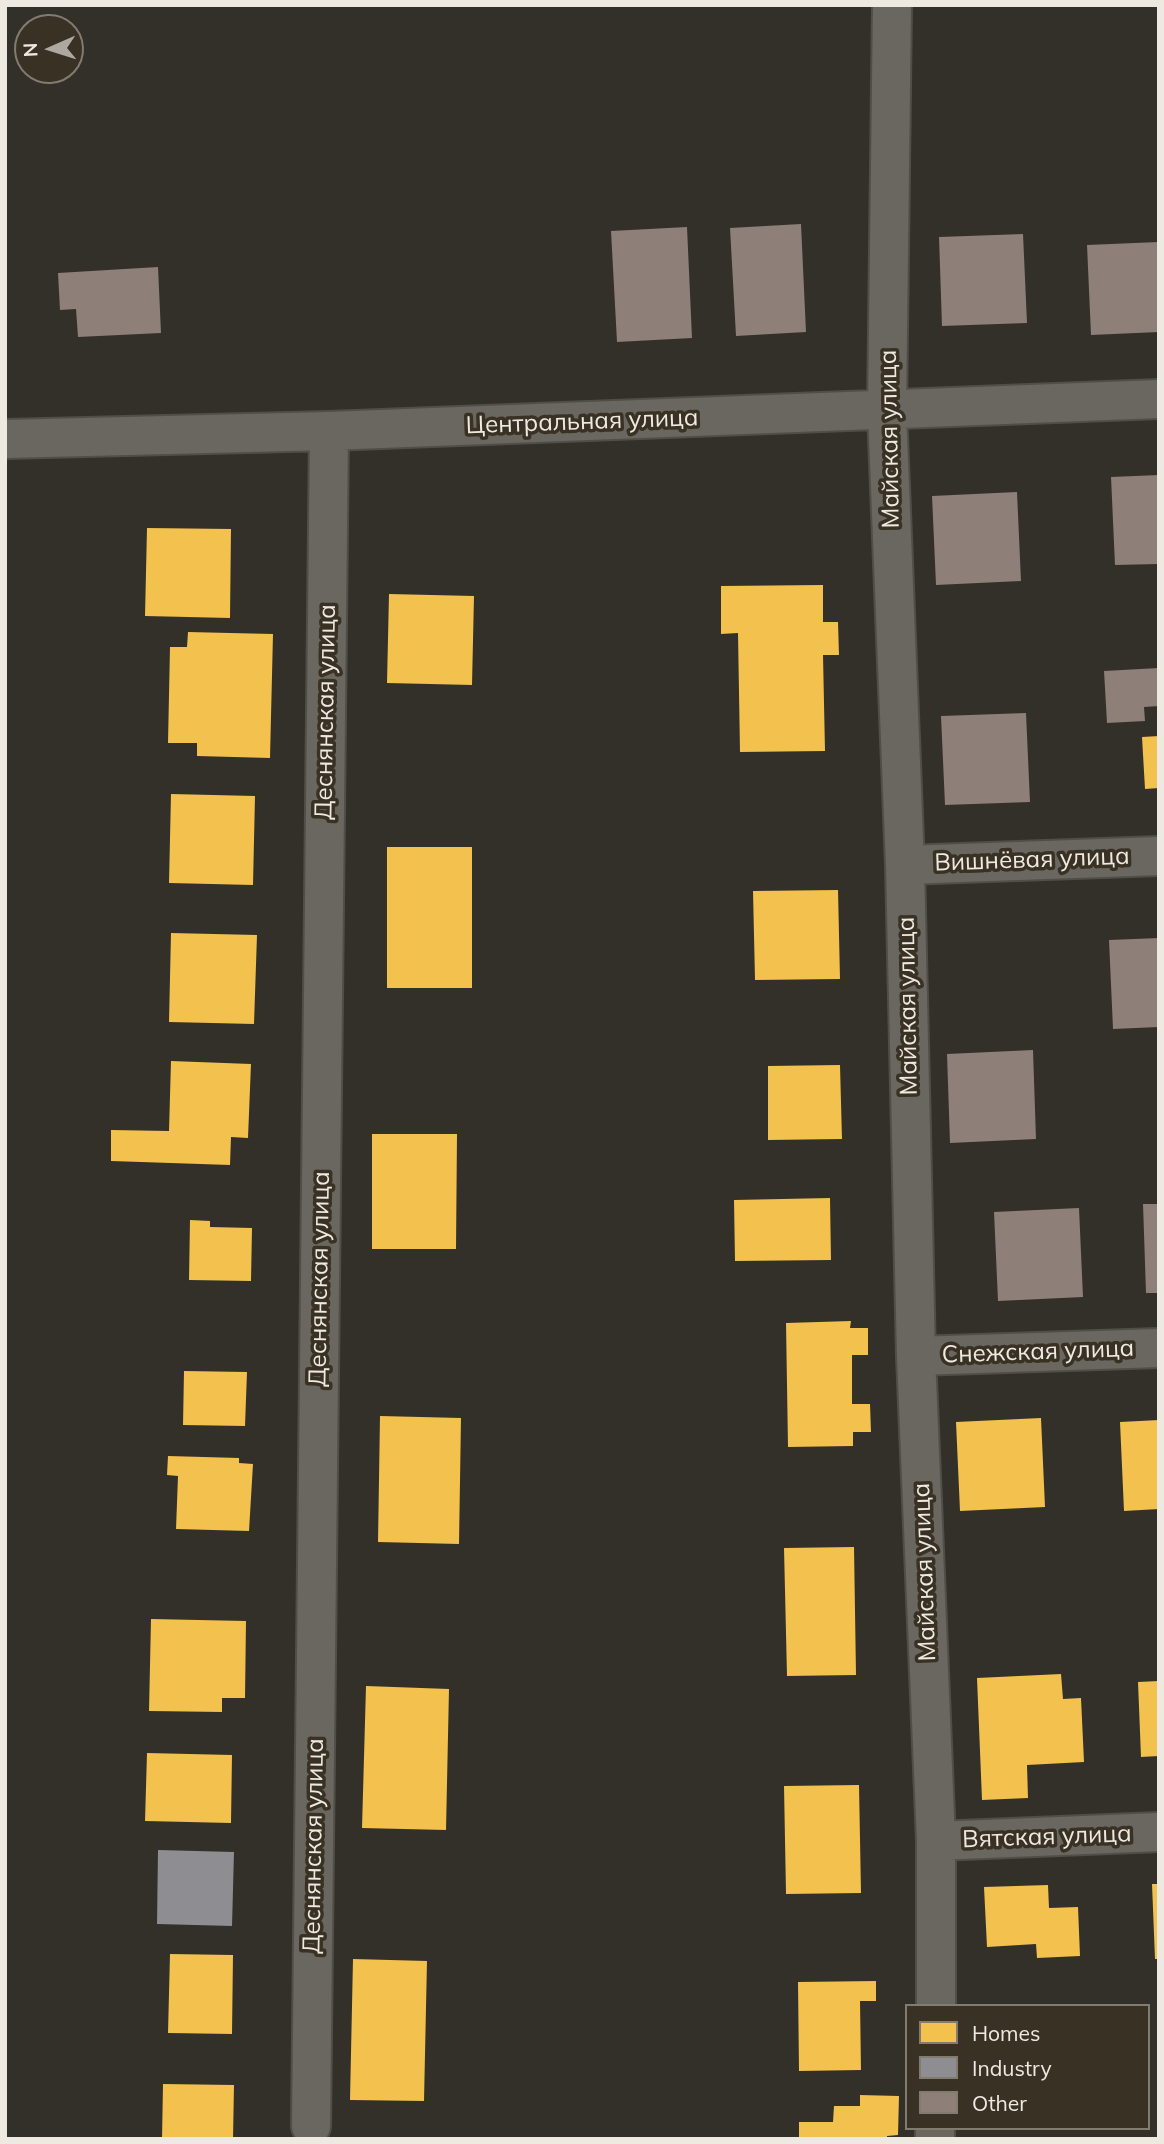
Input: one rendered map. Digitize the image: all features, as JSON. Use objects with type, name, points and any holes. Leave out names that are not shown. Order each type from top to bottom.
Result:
[{"type":"street","name":"Майская улица","points":[[892,5],[887,411],[905,864],[916,1356],[936,1841],[936,2004]]},
{"type":"street","name":"Центральная улица","points":[[5,439],[328,431],[1159,399]]},
{"type":"street","name":"Деснянская улица","points":[[311,2126],[328,431]]},
{"type":"street","name":"Вишнёвая улица","points":[[905,864],[1159,856]]},
{"type":"street","name":"Снежская улица","points":[[916,1356],[1159,1348]]},
{"type":"street","name":"Вятская улица","points":[[936,1841],[1159,1832]]},
{"type":"building: Homes","points":[[147,528],[231,529],[230,618],[145,616]]},
{"type":"building: Homes","points":[[823,585],[823,622],[838,622],[839,655],[823,655],[825,751],[740,752],[738,633],[721,634],[721,586]]},
{"type":"building: Homes","points":[[389,594],[474,596],[472,685],[387,683]]},
{"type":"building: Homes","points":[[188,632],[273,634],[270,758],[197,756],[197,743],[168,743],[170,647],[187,647]]},
{"type":"building: Homes","points":[[1159,736],[1159,788],[1145,789],[1142,737]]},
{"type":"building: Homes","points":[[171,794],[255,796],[253,885],[169,883]]},
{"type":"building: Homes","points":[[387,847],[472,847],[472,988],[387,988]]},
{"type":"building: Homes","points":[[838,890],[840,979],[755,980],[753,891]]},
{"type":"building: Homes","points":[[171,933],[257,935],[254,1024],[169,1022]]},
{"type":"building: Homes","points":[[171,1061],[251,1064],[248,1138],[231,1137],[230,1165],[111,1161],[111,1130],[169,1131]]},
{"type":"building: Homes","points":[[840,1065],[842,1139],[768,1140],[768,1066]]},
{"type":"building: Homes","points":[[372,1134],[457,1134],[456,1249],[372,1249]]},
{"type":"building: Homes","points":[[830,1198],[831,1260],[735,1261],[734,1200]]},
{"type":"building: Homes","points":[[190,1220],[210,1221],[210,1227],[252,1228],[251,1281],[189,1280]]},
{"type":"building: Homes","points":[[851,1321],[850,1328],[868,1328],[868,1355],[852,1355],[852,1404],[870,1404],[871,1432],[853,1432],[853,1446],[788,1447],[786,1323]]},
{"type":"building: Homes","points":[[184,1371],[247,1372],[245,1426],[183,1425]]},
{"type":"building: Homes","points":[[380,1416],[461,1418],[459,1544],[378,1542]]},
{"type":"building: Homes","points":[[1041,1418],[1045,1507],[960,1511],[956,1422]]},
{"type":"building: Homes","points":[[1159,1420],[1159,1509],[1124,1511],[1120,1422]]},
{"type":"building: Homes","points":[[168,1456],[239,1458],[239,1463],[253,1464],[249,1531],[176,1529],[178,1476],[167,1475]]},
{"type":"building: Homes","points":[[854,1547],[856,1675],[787,1676],[784,1548]]},
{"type":"building: Homes","points":[[151,1619],[246,1621],[245,1698],[222,1698],[222,1712],[149,1711]]},
{"type":"building: Homes","points":[[1061,1674],[1063,1699],[1081,1698],[1084,1762],[1027,1765],[1028,1798],[982,1800],[977,1678]]},
{"type":"building: Homes","points":[[1159,1681],[1159,1756],[1141,1757],[1138,1682]]},
{"type":"building: Homes","points":[[366,1686],[449,1689],[446,1830],[362,1828]]},
{"type":"building: Homes","points":[[147,1753],[232,1755],[231,1823],[145,1821]]},
{"type":"building: Homes","points":[[859,1785],[861,1893],[786,1894],[784,1786]]},
{"type":"building: Homes","points":[[1152,1884],[1159,1884],[1159,1959],[1155,1959]]},
{"type":"building: Homes","points":[[1048,1885],[1049,1908],[1078,1907],[1080,1956],[1037,1958],[1036,1944],[987,1947],[984,1887]]},
{"type":"building: Homes","points":[[170,1954],[233,1955],[232,2034],[168,2033]]},
{"type":"building: Homes","points":[[353,1959],[427,1961],[424,2101],[350,2100]]},
{"type":"building: Homes","points":[[876,1981],[876,2001],[860,2001],[861,2070],[799,2071],[798,1982]]},
{"type":"building: Homes","points":[[163,2084],[234,2085],[233,2139],[162,2139]]},
{"type":"building: Homes","points":[[860,2095],[899,2096],[898,2135],[887,2136],[887,2139],[799,2139],[799,2122],[833,2122],[834,2106],[860,2106]]},
{"type":"building: Industry","points":[[158,1850],[234,1852],[232,1926],[157,1924]]},
{"type":"building: Other","points":[[801,224],[806,332],[736,336],[730,228]]},
{"type":"building: Other","points":[[687,227],[692,338],[617,342],[611,231]]},
{"type":"building: Other","points":[[1023,234],[1027,323],[942,326],[939,237]]},
{"type":"building: Other","points":[[1159,242],[1159,332],[1091,335],[1087,245]]},
{"type":"building: Other","points":[[158,267],[161,333],[78,337],[76,309],[60,310],[58,273]]},
{"type":"building: Other","points":[[1159,475],[1159,564],[1115,565],[1111,477]]},
{"type":"building: Other","points":[[1017,492],[1021,581],[936,585],[932,496]]},
{"type":"building: Other","points":[[1159,668],[1159,706],[1144,707],[1145,721],[1107,723],[1104,671]]},
{"type":"building: Other","points":[[1026,713],[1030,802],[945,805],[941,716]]},
{"type":"building: Other","points":[[1159,938],[1159,1027],[1113,1029],[1109,940]]},
{"type":"building: Other","points":[[1033,1050],[1036,1139],[950,1143],[947,1054]]},
{"type":"building: Other","points":[[1143,1204],[1159,1204],[1159,1293],[1146,1293]]},
{"type":"building: Other","points":[[1079,1208],[1083,1297],[998,1301],[994,1212]]}]
